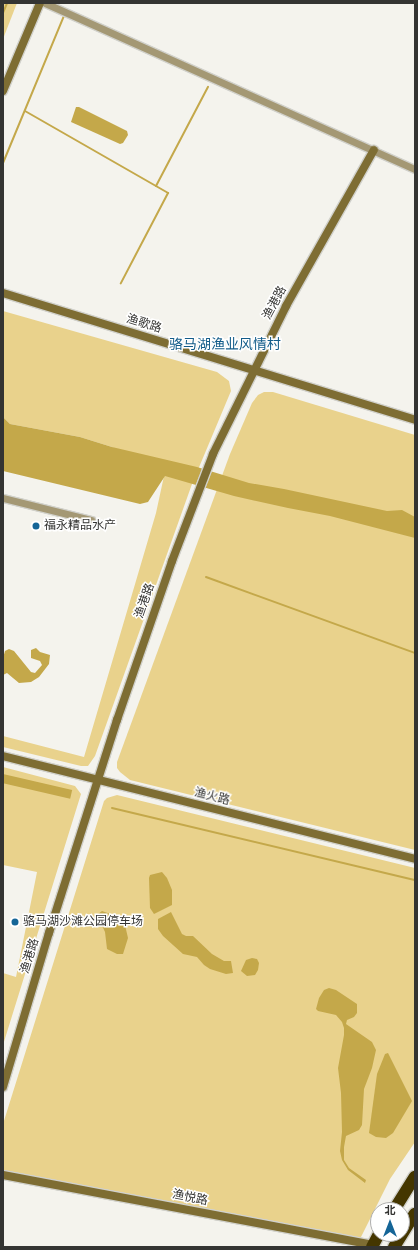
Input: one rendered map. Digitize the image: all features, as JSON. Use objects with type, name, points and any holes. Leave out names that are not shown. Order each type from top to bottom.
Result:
[{"type":"highway","points":[[399,1202],[415,1176]]},
{"type":"highway","points":[[394,1247],[415,1214]]},
{"type":"street","points":[[3,91],[40,3]]},
{"type":"street","points":[[46,3],[415,169]]},
{"type":"street","name":"渔港路","points":[[3,1087],[49,933],[117,720],[177,547],[213,454],[286,306],[374,150]]},
{"type":"street","name":"渔歌路","points":[[3,293],[415,420]]},
{"type":"street","points":[[3,498],[91,520]]},
{"type":"street","name":"渔火路","points":[[3,756],[98,781],[415,859]]},
{"type":"street","name":"渔悦路","points":[[3,1175],[372,1246]]},
{"type":"shaded area","points":[[3,3],[17,3],[3,39]]},
{"type":"shaded area","points":[[76,107],[79,107],[127,131],[128,135],[123,143],[120,144],[71,122]]},
{"type":"shaded area","points":[[3,311],[217,372],[229,381],[231,391],[192,484],[95,756],[88,766],[81,766],[3,747],[3,736],[84,757],[156,513],[164,476],[112,447],[80,437],[10,424],[3,417]]},
{"type":"shaded area","points":[[264,392],[273,392],[415,435],[415,850],[130,780],[117,768],[117,762],[230,454],[252,403],[258,395]]},
{"type":"shaded area","points":[[3,417],[10,424],[80,437],[112,447],[197,467],[249,483],[387,511],[402,510],[415,517],[415,538],[330,516],[234,496],[165,476],[148,502],[140,504],[3,471]]},
{"type":"shaded area","points":[[36,648],[40,652],[50,655],[49,664],[39,677],[31,682],[19,683],[7,673],[3,675],[3,658],[5,651],[9,649],[14,651],[31,672],[35,673],[42,665],[40,661],[31,658],[31,650]]},
{"type":"shaded area","points":[[3,767],[75,786],[81,794],[3,1045],[3,973],[16,977],[37,872],[3,865]]},
{"type":"shaded area","points":[[3,774],[72,790],[70,799],[3,783]]},
{"type":"shaded area","points":[[117,795],[415,868],[415,1142],[390,1179],[378,1202],[370,1202],[370,1219],[360,1239],[3,1172],[3,1124],[104,801],[107,798]]},
{"type":"shaded area","points":[[162,872],[167,878],[172,890],[172,905],[154,914],[150,908],[149,878],[150,875]]},
{"type":"shaded area","points":[[102,911],[116,916],[125,925],[128,938],[123,954],[117,954],[107,949],[105,932],[98,917],[98,914]]},
{"type":"shaded area","points":[[171,912],[182,934],[186,936],[193,936],[212,954],[224,961],[231,961],[233,973],[226,974],[210,969],[197,957],[183,954],[163,936],[158,929],[158,919]]},
{"type":"shaded area","points":[[252,958],[257,959],[259,963],[258,970],[255,975],[247,976],[241,971],[246,960]]},
{"type":"shaded area","points":[[329,988],[336,990],[357,1004],[357,1013],[354,1017],[347,1020],[346,1024],[372,1042],[376,1050],[372,1068],[364,1089],[362,1125],[359,1130],[346,1136],[344,1147],[344,1160],[349,1168],[366,1180],[365,1183],[348,1170],[342,1160],[340,1151],[342,1132],[341,1093],[338,1068],[344,1028],[342,1022],[336,1015],[318,1011],[316,1009],[319,998],[324,990]]},
{"type":"shaded area","points":[[388,1053],[412,1101],[393,1133],[386,1138],[376,1137],[369,1133],[377,1074],[385,1054]]},
{"type":"waterway","points":[[3,13],[7,3]]},
{"type":"waterway","points":[[3,163],[64,16]]},
{"type":"waterway","points":[[156,186],[208,87]]},
{"type":"waterway","points":[[25,111],[168,193],[121,283]]},
{"type":"waterway","points":[[206,577],[415,653]]},
{"type":"waterway","points":[[112,808],[415,880]]},
{"type":"place","name":"福永精品水产","points":[[36,526]]},
{"type":"place","name":"骆马湖沙滩公园停车场","points":[[15,922]]},
{"type":"district","name":"骆马湖渔业风情村","points":[[225,344]]}]
